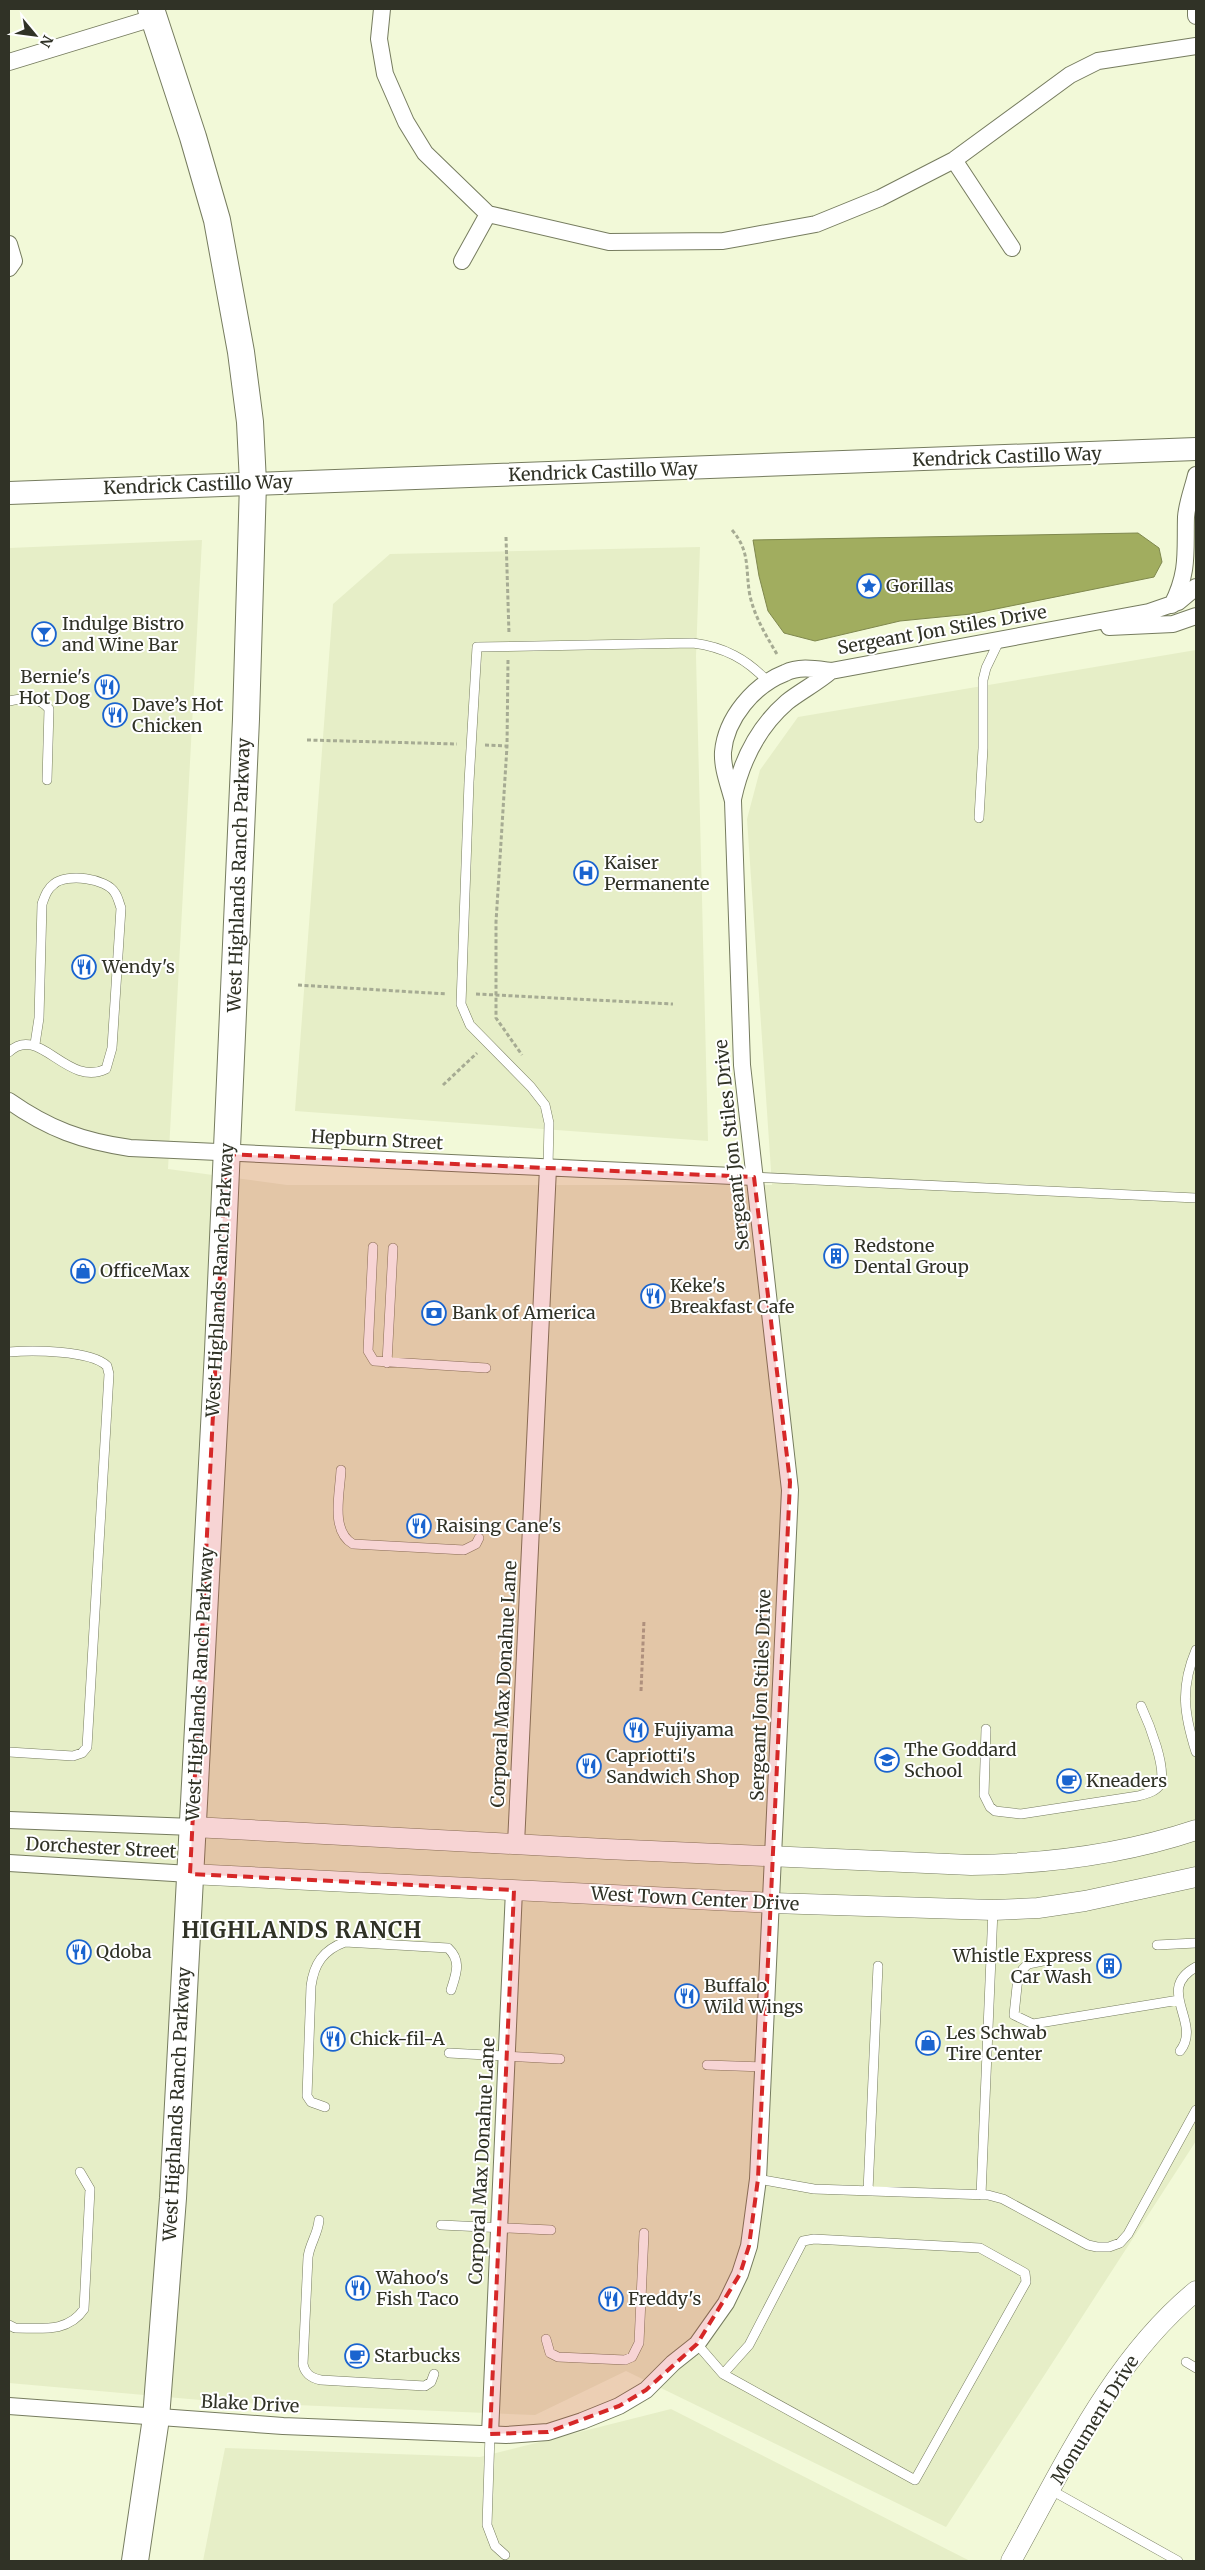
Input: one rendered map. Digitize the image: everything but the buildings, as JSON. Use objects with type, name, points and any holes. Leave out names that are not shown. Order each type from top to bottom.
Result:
[{"type":"main road","name":"West Highlands Ranch Parkway","points":[[135,2561],[156,2418],[173,2188],[226,1154],[247,700],[253,483],[250,422],[241,352],[217,220],[193,136],[152,13]]},
{"type":"main road","name":"Kendrick Castillo Way","points":[[9,493],[253,483],[661,471],[1196,450]]},
{"type":"street","points":[[382,9],[380,39],[385,74],[406,122],[425,153],[488,214],[609,242],[723,242],[816,224],[880,198],[954,160],[1070,74],[1098,61],[1196,46]]},
{"type":"street","points":[[1196,9],[1196,16]]},
{"type":"street","points":[[9,62],[152,13]]},
{"type":"street","points":[[954,160],[1012,248]]},
{"type":"street","points":[[462,261],[488,214]]},
{"type":"street","points":[[9,244],[14,261],[9,268]]},
{"type":"street","points":[[1172,605],[1186,566],[1187,510],[1196,475]]},
{"type":"street","name":"Sergeant Jon Stiles Drive","points":[[490,2434],[548,2432],[619,2406],[646,2390],[673,2363],[697,2344],[726,2302],[740,2274],[748,2246],[758,2179],[790,1490],[740,1042],[733,801],[724,766],[725,741],[729,728],[743,705],[768,682],[784,673],[804,668],[831,671],[1149,612],[1172,605],[1188,596],[1196,587]]},
{"type":"street","name":"Sergeant Jon Stiles Drive","points":[[1060,628],[1160,626],[1185,622],[1196,616]]},
{"type":"street","name":"Sergeant Jon Stiles Drive","points":[[733,801],[745,759],[764,726],[786,703],[831,671]]},
{"type":"street","name":"Hepburn Street","points":[[9,1101],[46,1124],[63,1132],[97,1142],[130,1148],[754,1178]]},
{"type":"street","name":"Corporal Max Donahue Lane","points":[[516,1844],[548,1168]]},
{"type":"street","name":"Dorchester Street","points":[[9,1820],[193,1827]]},
{"type":"street","points":[[193,1827],[937,1865],[1030,1863],[1123,1850],[1196,1830]]},
{"type":"street","name":"Dorchester Street","points":[[9,1863],[190,1874]]},
{"type":"street","name":"West Town Center Drive","points":[[190,1874],[772,1903],[993,1910],[1038,1908],[1085,1901],[1196,1877]]},
{"type":"street","name":"Corporal Max Donahue Lane","points":[[490,2434],[514,1890]]},
{"type":"street","name":"Monument Drive","points":[[1010,2561],[1092,2418],[1132,2358],[1170,2316],[1196,2291]]},
{"type":"street","name":"Blake Drive","points":[[9,2406],[156,2418],[490,2434]]},
{"type":"lane","points":[[979,818],[984,674],[1000,639]]},
{"type":"lane","points":[[548,1168],[549,1123],[545,1105],[468,1021],[463,1010],[460,994],[477,647],[678,642],[702,644],[720,648],[740,657],[768,682]]},
{"type":"lane","points":[[9,702],[36,699],[43,702],[49,709],[47,780]]},
{"type":"lane","points":[[9,1052],[20,1044],[35,1044],[58,1061],[81,1070],[96,1074],[106,1069],[109,1063],[121,908],[115,892],[106,884],[66,877],[55,882],[47,891],[42,904],[39,1018],[35,1044]]},
{"type":"lane","points":[[754,1178],[1196,1198]]},
{"type":"lane","points":[[373,1247],[368,1351],[374,1361],[486,1368]]},
{"type":"lane","points":[[387,1363],[393,1248]]},
{"type":"lane","points":[[9,1352],[23,1350],[93,1357],[107,1366],[109,1374],[86,1747],[82,1754],[73,1756],[9,1752]]},
{"type":"lane","points":[[342,1470],[339,1524],[341,1533],[353,1544],[464,1550],[476,1544],[479,1538]]},
{"type":"lane","points":[[1196,1650],[1188,1672],[1185,1696],[1186,1714],[1196,1752]]},
{"type":"lane","points":[[986,1729],[985,1799],[995,1811],[1021,1814],[1138,1796],[1159,1786],[1162,1774],[1153,1734],[1141,1706]]},
{"type":"lane","points":[[981,2195],[993,1910]]},
{"type":"lane","points":[[325,2107],[311,2102],[307,2096],[311,1986],[313,1970],[319,1959],[332,1947],[345,1942],[448,1948],[454,1953],[458,1965],[451,1990]]},
{"type":"lane","points":[[1157,1945],[1196,1943]]},
{"type":"lane","points":[[1048,1960],[1028,1964],[1018,1977],[1014,2015],[1033,2024],[1179,2000]]},
{"type":"lane","points":[[868,2191],[878,1966]]},
{"type":"lane","points":[[1180,2051],[1186,2043],[1188,2031],[1177,1989],[1181,1979],[1196,1967]]},
{"type":"lane","points":[[449,2053],[560,2059]]},
{"type":"lane","points":[[707,2065],[764,2067]]},
{"type":"lane","points":[[758,2179],[814,2189],[981,2195],[1003,2199],[1097,2247],[1109,2247],[1120,2243],[1128,2234],[1196,2110]]},
{"type":"lane","points":[[9,2325],[16,2328],[62,2328],[79,2316],[84,2309],[90,2189],[80,2172]]},
{"type":"lane","points":[[319,2220],[317,2233],[310,2246],[308,2256],[304,2371],[314,2379],[321,2380],[425,2386],[431,2382],[434,2374]]},
{"type":"lane","points":[[441,2225],[551,2230]]},
{"type":"lane","points":[[546,2339],[550,2353],[558,2357],[625,2360],[632,2357],[639,2343],[644,2233]]},
{"type":"lane","points":[[697,2344],[723,2374],[915,2480],[1026,2282],[1026,2273],[980,2248],[814,2239],[803,2241],[749,2345],[723,2374]]},
{"type":"lane","points":[[1186,2362],[1196,2368]]},
{"type":"lane","points":[[490,2434],[487,2525],[495,2546],[505,2555]]},
{"type":"lane","points":[[1051,2490],[1178,2561]]},
{"type":"path","points":[[732,530],[740,539],[747,560],[750,595],[758,622],[784,673]]},
{"type":"path","points":[[506,537],[507,746],[496,922],[496,1018],[525,1060]]},
{"type":"path","points":[[307,740],[507,746]]},
{"type":"path","points":[[298,985],[674,1004]]},
{"type":"path","points":[[443,1085],[502,1027]]},
{"type":"path","points":[[641,1691],[644,1620]]},
{"type":"highlighted area","points":[[226,1154],[754,1177],[790,1482],[758,2179],[749,2246],[740,2274],[697,2344],[646,2390],[619,2406],[548,2432],[490,2434],[514,1890],[190,1874]]},
{"type":"shaded area","points":[[1138,533],[1159,548],[1162,562],[1154,577],[971,614],[900,621],[815,641],[784,633],[768,611],[759,576],[753,540]]},
{"type":"shaded area","points":[[202,540],[168,1169],[287,1185],[772,1185],[747,819],[760,770],[798,717],[1196,650],[1196,2141],[946,2527],[626,2371],[535,2415],[223,2402],[9,2383],[9,548]]},
{"type":"shaded area","points":[[700,547],[696,656],[708,1141],[295,1111],[333,604],[390,554]]},
{"type":"shaded area","points":[[671,2409],[970,2561],[203,2561],[225,2448],[480,2457]]},
{"type":"place","name":"Gorillas","points":[[869,586]]},
{"type":"place","name":"Indulge Bistro and Wine Bar","points":[[44,634]]},
{"type":"place","name":"Bernie's Hot Dog","points":[[107,687]]},
{"type":"place","name":"Dave’s Hot Chicken","points":[[115,715]]},
{"type":"place","name":"Kaiser Permanente","points":[[586,873]]},
{"type":"place","name":"Wendy's","points":[[84,967]]},
{"type":"place","name":"Redstone Dental Group","points":[[836,1256]]},
{"type":"place","name":"OfficeMax","points":[[83,1271]]},
{"type":"place","name":"Keke's Breakfast Cafe","points":[[653,1296]]},
{"type":"place","name":"Bank of America","points":[[434,1313]]},
{"type":"place","name":"Raising Cane's","points":[[419,1526]]},
{"type":"place","name":"Fujiyama","points":[[636,1730]]},
{"type":"place","name":"The Goddard School","points":[[887,1760]]},
{"type":"place","name":"Capriotti's Sandwich Shop","points":[[589,1766]]},
{"type":"place","name":"Kneaders","points":[[1069,1781]]},
{"type":"place","name":"Qdoba","points":[[79,1952]]},
{"type":"place","name":"Whistle Express Car Wash","points":[[1109,1966]]},
{"type":"place","name":"Buffalo Wild Wings","points":[[687,1996]]},
{"type":"place","name":"Chick-fil-A","points":[[333,2039]]},
{"type":"place","name":"Les Schwab Tire Center","points":[[928,2043]]},
{"type":"place","name":"Wahoo's Fish Taco","points":[[358,2288]]},
{"type":"place","name":"Freddy's","points":[[611,2299]]},
{"type":"place","name":"Starbucks","points":[[357,2356]]},
{"type":"district","name":"HIGHLANDS RANCH","points":[[302,1930]]}]
